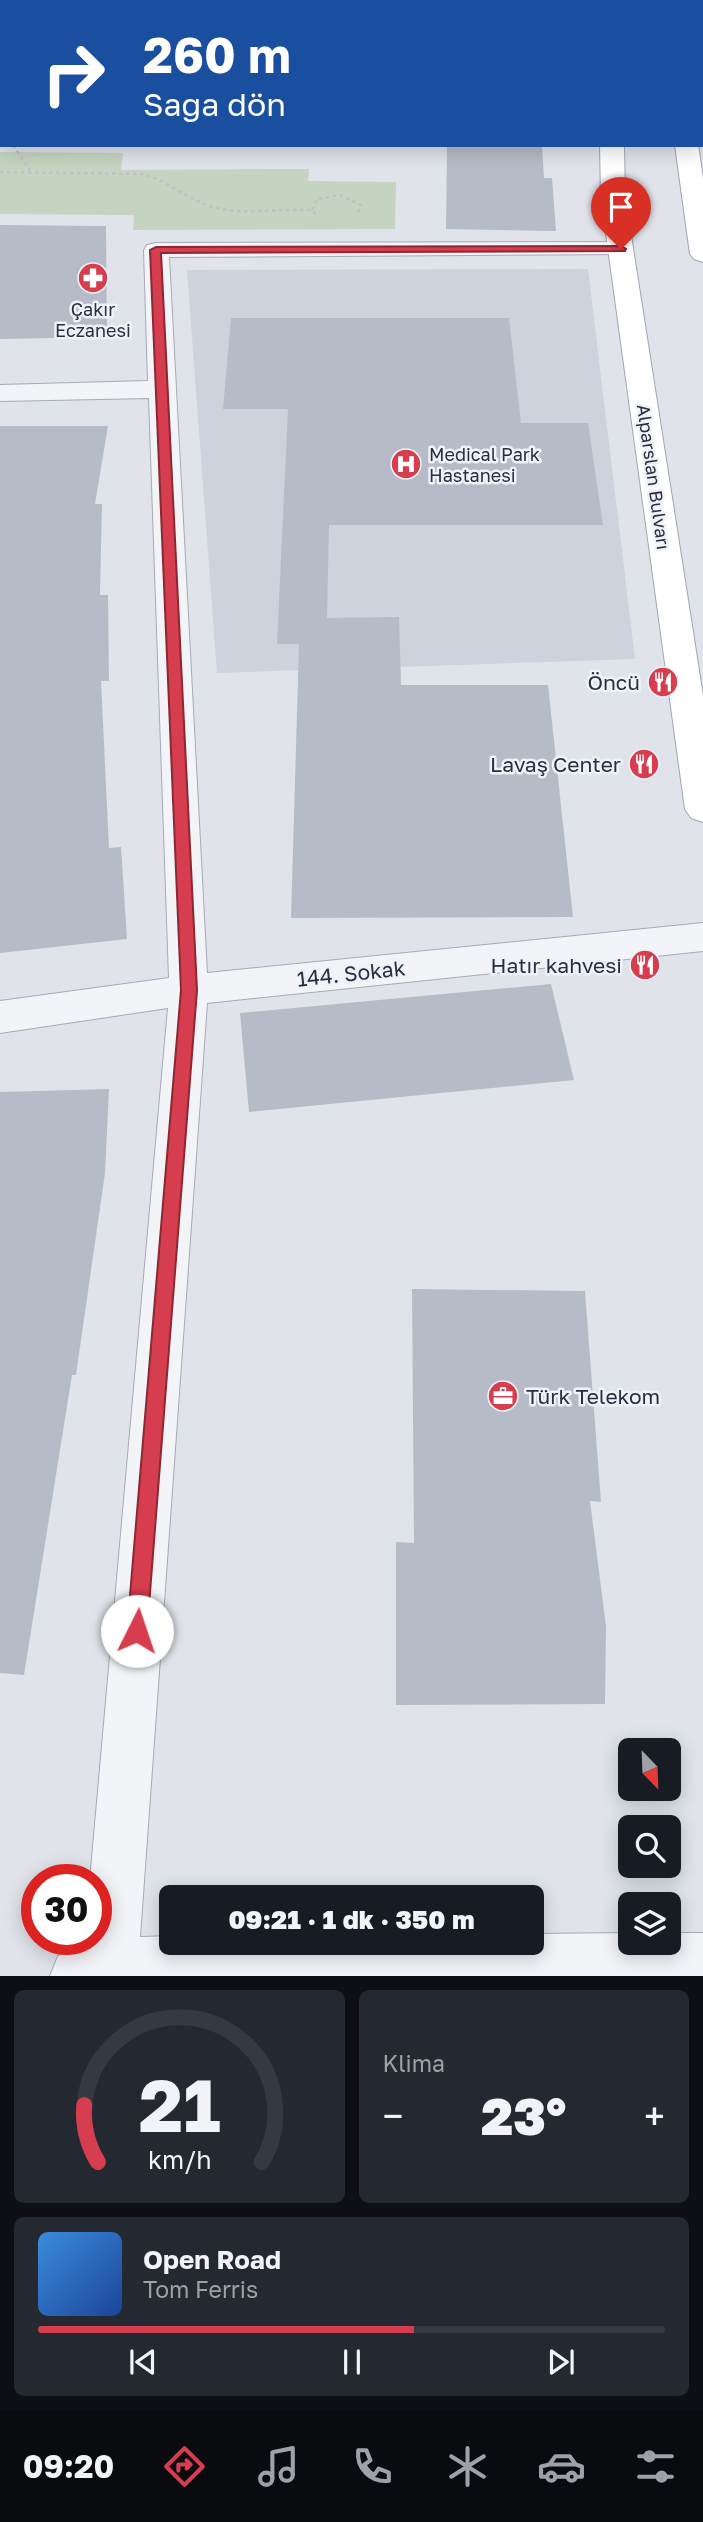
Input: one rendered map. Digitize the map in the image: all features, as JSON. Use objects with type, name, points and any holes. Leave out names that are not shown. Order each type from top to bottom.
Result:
[{"type":"main road","name":"Alparslan Bulvarı","points":[[612,147],[613,197],[703,809]]},
{"type":"main road","points":[[687,147],[696,176],[703,254]]},
{"type":"street","points":[[621,249],[156,250],[189,990],[94,1971],[703,1961]]},
{"type":"street","points":[[0,393],[162,389]]},
{"type":"street","name":"144. Sokak","points":[[0,1017],[189,990],[703,937]]},
{"type":"path","points":[[14,147],[30,171]]},
{"type":"path","points":[[0,172],[143,174],[162,178],[213,208],[312,210],[325,218]]},
{"type":"path","points":[[312,210],[317,199],[337,195],[357,200],[361,205],[355,215]]},
{"type":"shaded area","name":"Medical Park Hastanesi","points":[[588,269],[635,659],[217,673],[187,270]]},
{"type":"green space","points":[[0,152],[123,153],[121,170],[309,169],[308,181],[396,182],[395,229],[133,230],[134,215],[0,214]]},
{"type":"building","points":[[447,147],[542,147],[544,178],[552,178],[556,231],[446,229]]},
{"type":"building","points":[[0,225],[106,226],[107,337],[0,339]]},
{"type":"building","points":[[231,318],[509,318],[521,423],[588,423],[603,525],[329,525],[327,618],[399,617],[401,685],[548,685],[573,917],[291,918],[299,644],[277,644],[288,409],[223,409]]},
{"type":"building","points":[[0,426],[108,426],[95,504],[102,504],[100,595],[108,595],[109,681],[101,681],[109,848],[121,847],[127,939],[0,953]]},
{"type":"building","points":[[551,984],[574,1080],[249,1112],[240,1013]]},
{"type":"building","points":[[109,1089],[105,1173],[76,1375],[72,1375],[24,1675],[0,1673],[0,1092]]},
{"type":"building","name":"Türk Telekom","points":[[412,1289],[585,1291],[601,1502],[590,1501],[606,1626],[605,1704],[396,1705],[396,1542],[414,1543]]},
{"type":"place","name":"Çakır Eczanesi","points":[[93,278]]},
{"type":"place","name":"Medical Park Hastanesi","points":[[406,464]]},
{"type":"place","name":"Öncü","points":[[663,682]]},
{"type":"place","name":"Lavaş Center","points":[[644,764]]},
{"type":"place","name":"Hatır kahvesi","points":[[645,965]]},
{"type":"place","name":"Türk Telekom","points":[[503,1396]]},
{"type":"route","points":[[137,1631],[189,990],[156,250],[621,249]]}]
